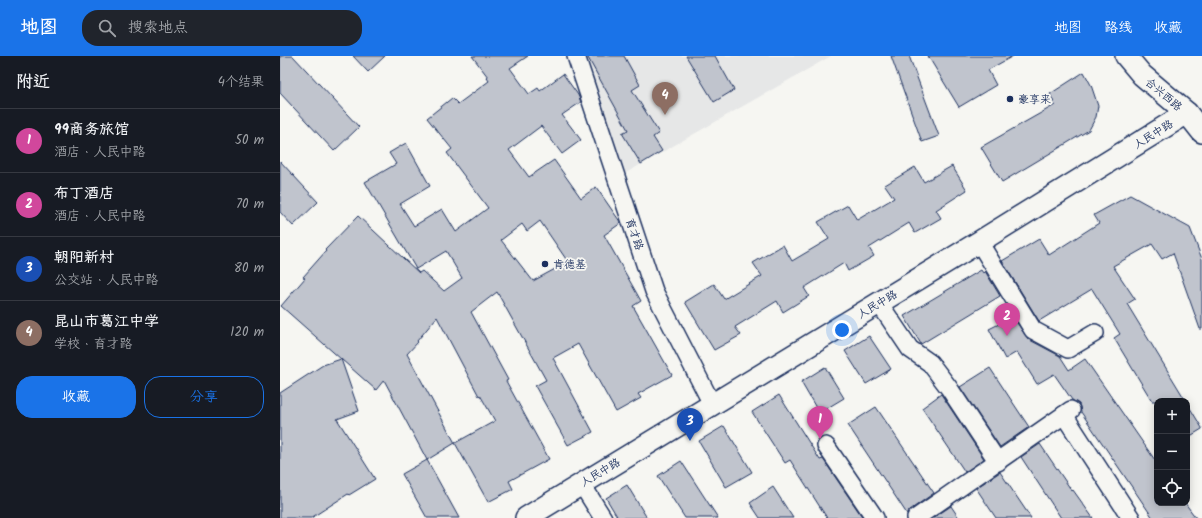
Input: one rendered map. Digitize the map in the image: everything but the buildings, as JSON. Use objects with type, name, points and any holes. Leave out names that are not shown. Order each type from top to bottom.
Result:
[{"type":"street","name":"育才路","points":[[576,56],[654,291],[712,404]]},
{"type":"street","name":"合兴西路","points":[[1126,56],[1142,76],[1187,113],[1202,132]]},
{"type":"street","name":"人民中路","points":[[526,518],[979,242],[1187,113]]},
{"type":"street","points":[[979,242],[1032,330],[1068,349],[1095,333]]},
{"type":"street","points":[[879,303],[910,349],[930,363],[949,388],[998,462]]},
{"type":"street","points":[[916,518],[1068,412],[1131,518]]},
{"type":"street","points":[[826,446],[875,518]]},
{"type":"street","points":[[581,484],[604,518]]},
{"type":"shaded area","points":[[582,56],[831,56],[624,174]]},
{"type":"place","name":"豪享来","points":[[1010,99]]},
{"type":"place","name":"昆山市葛江中学","points":[[665,115]]},
{"type":"place","name":"肯德基","points":[[545,264]]},
{"type":"place","name":"布丁酒店","points":[[1007,336]]},
{"type":"place","name":"99商务旅馆","points":[[820,439]]},
{"type":"place","name":"朝阳新村","points":[[690,441]]}]
